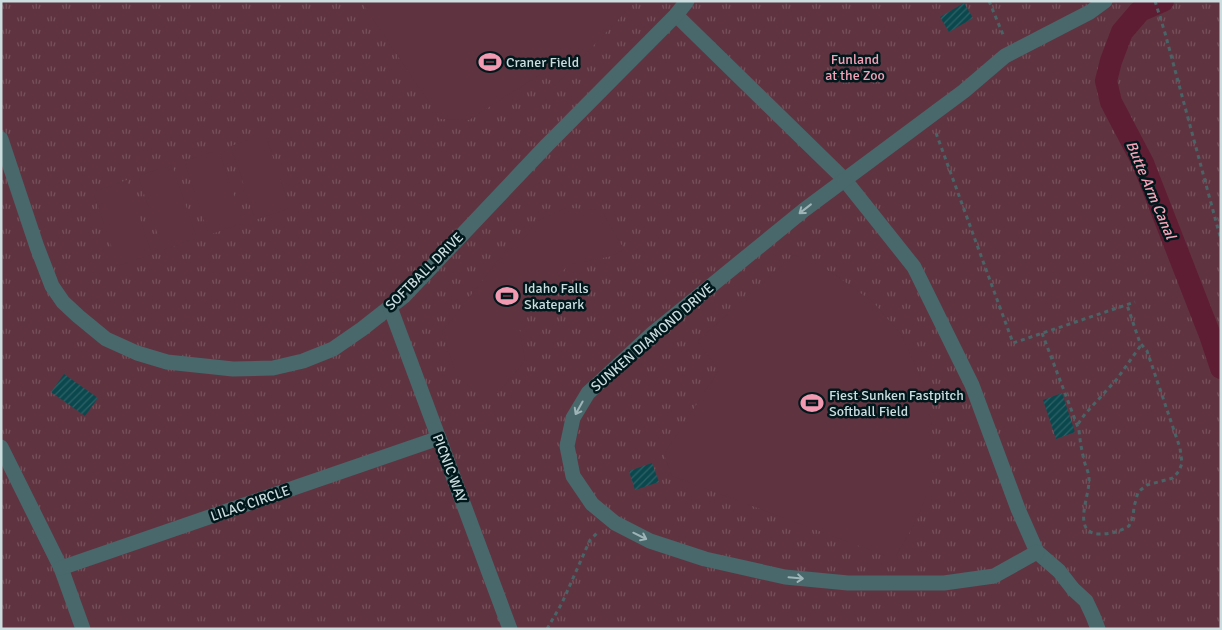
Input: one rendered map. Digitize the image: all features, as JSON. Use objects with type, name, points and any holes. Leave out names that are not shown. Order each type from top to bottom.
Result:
[{"type":"street","name":"SOFTBALL DRIVE","points":[[1,139],[52,286],[63,302],[78,316],[106,339],[137,353],[167,362],[233,369],[273,368],[303,361],[334,349],[404,296],[547,145],[676,15],[687,1]]},
{"type":"street","name":"SUNKEN DIAMOND DRIVE","points":[[1037,552],[994,576],[944,583],[848,583],[785,577],[705,559],[650,541],[610,519],[592,504],[573,476],[567,446],[574,418],[588,393],[653,333],[804,210],[964,91],[1005,56],[1090,12],[1105,1]]},
{"type":"street","points":[[676,15],[844,179],[914,267],[972,385],[1018,509],[1037,552],[1059,571],[1073,589],[1086,601],[1098,629]]},
{"type":"street","name":"PICNIC WAY","points":[[390,307],[510,629]]},
{"type":"street","name":"LILAC CIRCLE","points":[[61,568],[439,438]]},
{"type":"street","points":[[1,447],[61,568],[83,629]]},
{"type":"path","points":[[989,1],[1011,52]]},
{"type":"path","points":[[1154,1],[1160,16],[1221,240]]},
{"type":"path","points":[[930,116],[1013,343],[1135,302]]},
{"type":"path","points":[[1042,333],[1079,430],[1089,478],[1084,514],[1085,525],[1093,533],[1115,533],[1129,526],[1133,517],[1138,492],[1147,485],[1173,478],[1179,471],[1182,463],[1180,448],[1147,351],[1141,345],[1127,305]]},
{"type":"path","points":[[1077,425],[1117,379],[1141,345]]},
{"type":"path","points":[[548,629],[562,603],[590,540],[610,519]]},
{"type":"green space","name":"Funland at the Zoo","points":[[1,1],[1221,1],[1221,629],[1,629]]},
{"type":"green space","name":"Craner Field","points":[[361,1],[636,1],[555,86],[544,72],[469,120],[440,119]]},
{"type":"green space","points":[[265,134],[290,208],[255,220],[231,146]]},
{"type":"green space","points":[[219,150],[243,223],[209,235],[184,161]]},
{"type":"green space","points":[[172,165],[197,238],[163,250],[138,176]]},
{"type":"green space","points":[[127,180],[152,254],[118,266],[93,192]]},
{"type":"green space","name":"Idaho Falls Skatepark","points":[[565,208],[601,210],[624,249],[612,256],[568,265],[519,326],[525,361],[494,397],[475,391],[457,376],[442,332],[507,249],[514,252],[537,221]]},
{"type":"green space","name":"Fiest Sunken Fastpitch Softball Field","points":[[794,255],[831,272],[873,302],[901,334],[922,380],[932,425],[932,480],[917,520],[894,559],[672,476],[664,454],[719,370],[697,341]]},
{"type":"building","points":[[964,3],[973,18],[949,32],[940,17]]},
{"type":"building","points":[[64,374],[98,398],[85,416],[51,392]]},
{"type":"building","points":[[1062,393],[1075,432],[1056,439],[1043,400]]},
{"type":"building","points":[[652,463],[659,482],[635,490],[629,471]]},
{"type":"waterway","name":"Butte Arm Canal","points":[[1163,1],[1140,11],[1122,32],[1106,81],[1111,102],[1143,163],[1221,368]]},
{"type":"place","name":"Craner Field","points":[[490,62]]},
{"type":"place","name":"Idaho Falls Skatepark","points":[[507,296]]},
{"type":"place","name":"Fiest Sunken Fastpitch Softball Field","points":[[812,403]]}]
